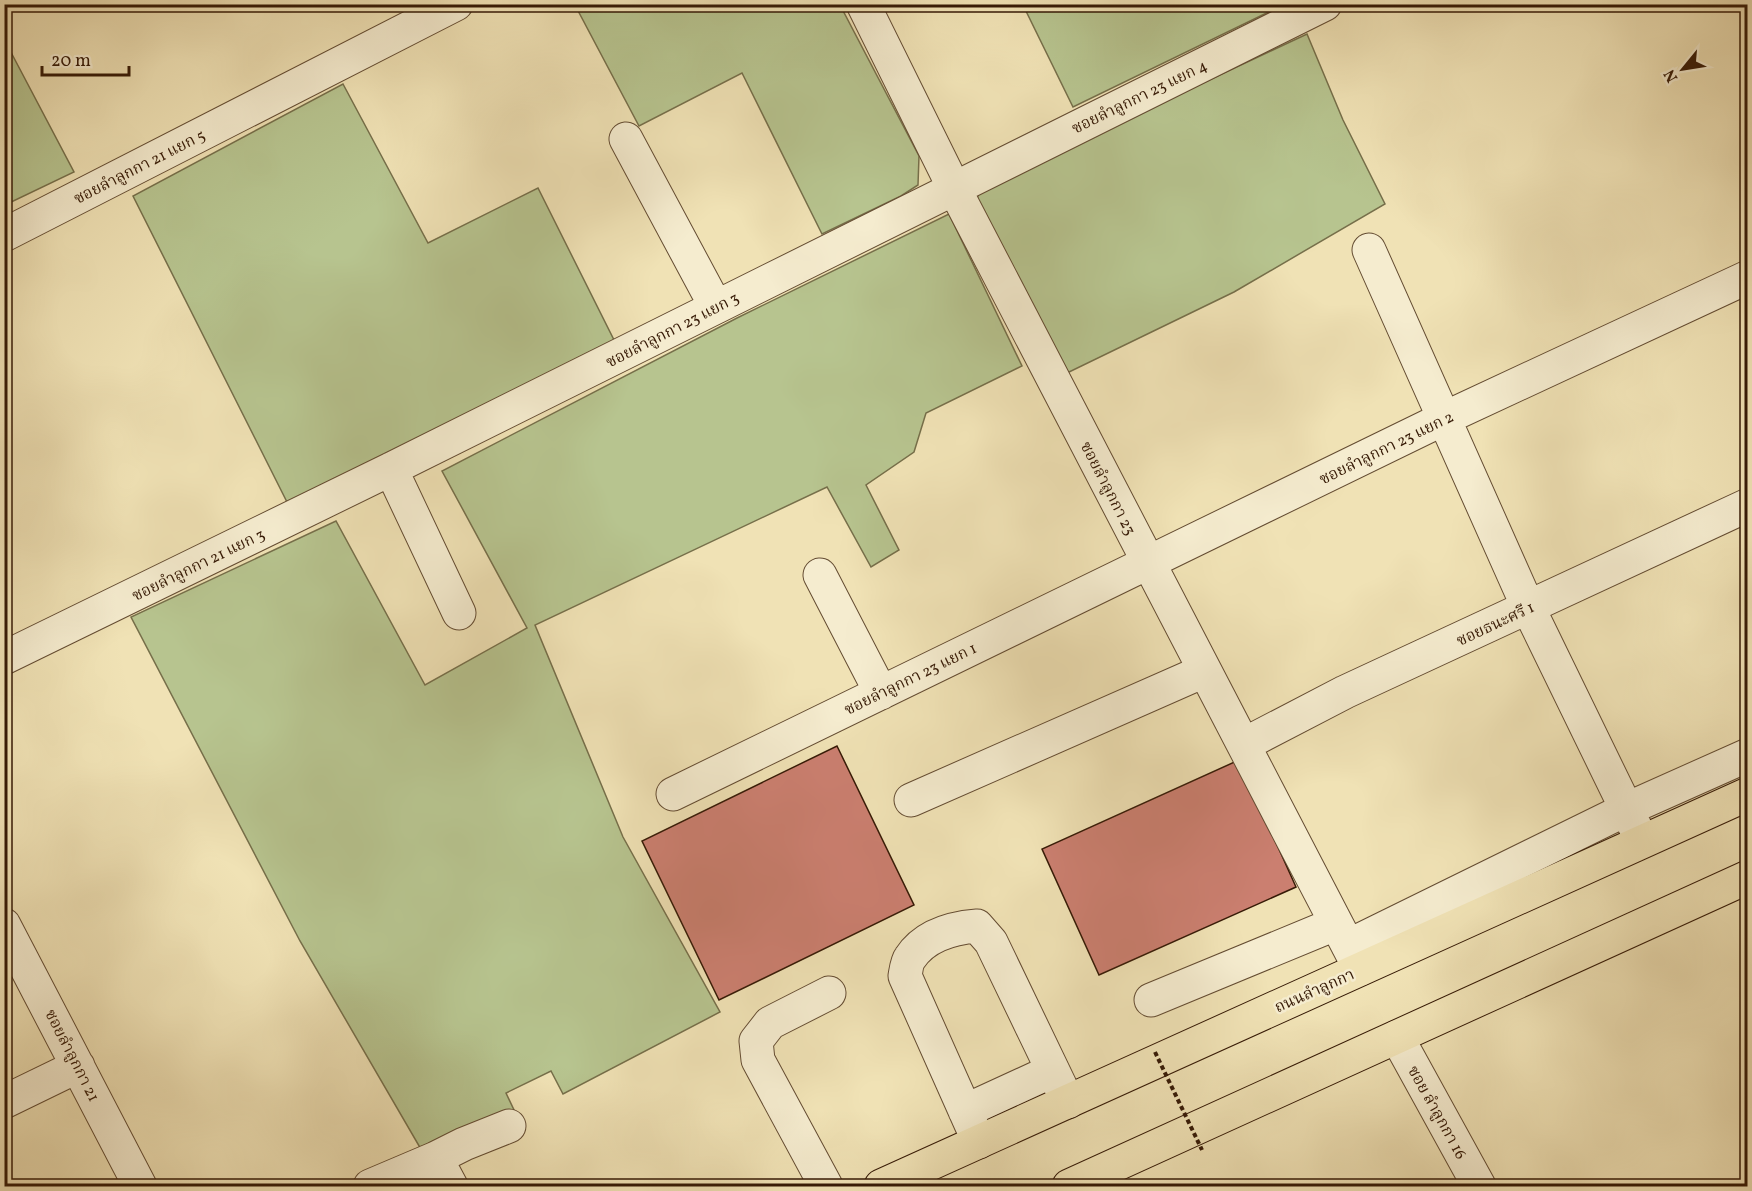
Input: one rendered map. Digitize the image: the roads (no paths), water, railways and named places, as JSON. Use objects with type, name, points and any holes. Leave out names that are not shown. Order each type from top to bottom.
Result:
[{"type":"main road","name":"ถนนลำลูกกา","points":[[881,1186],[1068,1102],[1348,946],[1642,841],[1748,794]]},
{"type":"main road","points":[[1069,1186],[1748,877]]},
{"type":"street","name":"ซอยลำลูกกา 21 แยก 5","points":[[4,235],[456,4]]},
{"type":"street","name":"ซอยลำลูกกา 23","points":[[863,4],[954,188],[1348,946]]},
{"type":"street","name":"ซอยลำลูกกา 23 แยก 4","points":[[954,188],[1325,4]]},
{"type":"street","points":[[626,139],[716,307]]},
{"type":"street","name":"ซอยลำลูกกา 23 แยก 3","points":[[391,469],[954,188]]},
{"type":"street","points":[[1369,250],[1528,607],[1642,841]]},
{"type":"street","name":"ซอยลำลูกกา 23 แยก 2","points":[[1148,563],[1445,418],[1748,277]]},
{"type":"street","points":[[391,469],[459,613]]},
{"type":"street","name":"ซอยลำลูกกา 21 แยก 3","points":[[4,658],[391,469]]},
{"type":"street","name":"ซอยธนะศรี 1","points":[[1245,744],[1345,692],[1748,505]]},
{"type":"street","name":"ซอยลำลูกกา 23 แยก 1","points":[[673,794],[1148,563]]},
{"type":"street","points":[[820,575],[881,693]]},
{"type":"street","points":[[911,800],[1204,671]]},
{"type":"street","points":[[1151,1000],[1348,946],[1627,809],[1748,755]]},
{"type":"street","name":"ซอยลำลูกกา 21","points":[[4,925],[140,1186]]},
{"type":"street","points":[[979,1142],[905,976],[909,959],[926,941],[955,928],[977,926],[991,942],[1068,1102]]},
{"type":"street","points":[[826,1186],[758,1060],[756,1041],[770,1023],[829,993]]},
{"type":"street","name":"ซอย ลำลูกกา 16","points":[[1397,1037],[1479,1186]]},
{"type":"street","points":[[4,1102],[78,1066]]},
{"type":"street","points":[[965,1111],[1052,1071]]},
{"type":"street","points":[[370,1186],[444,1172],[464,1144],[509,1126]]}]
